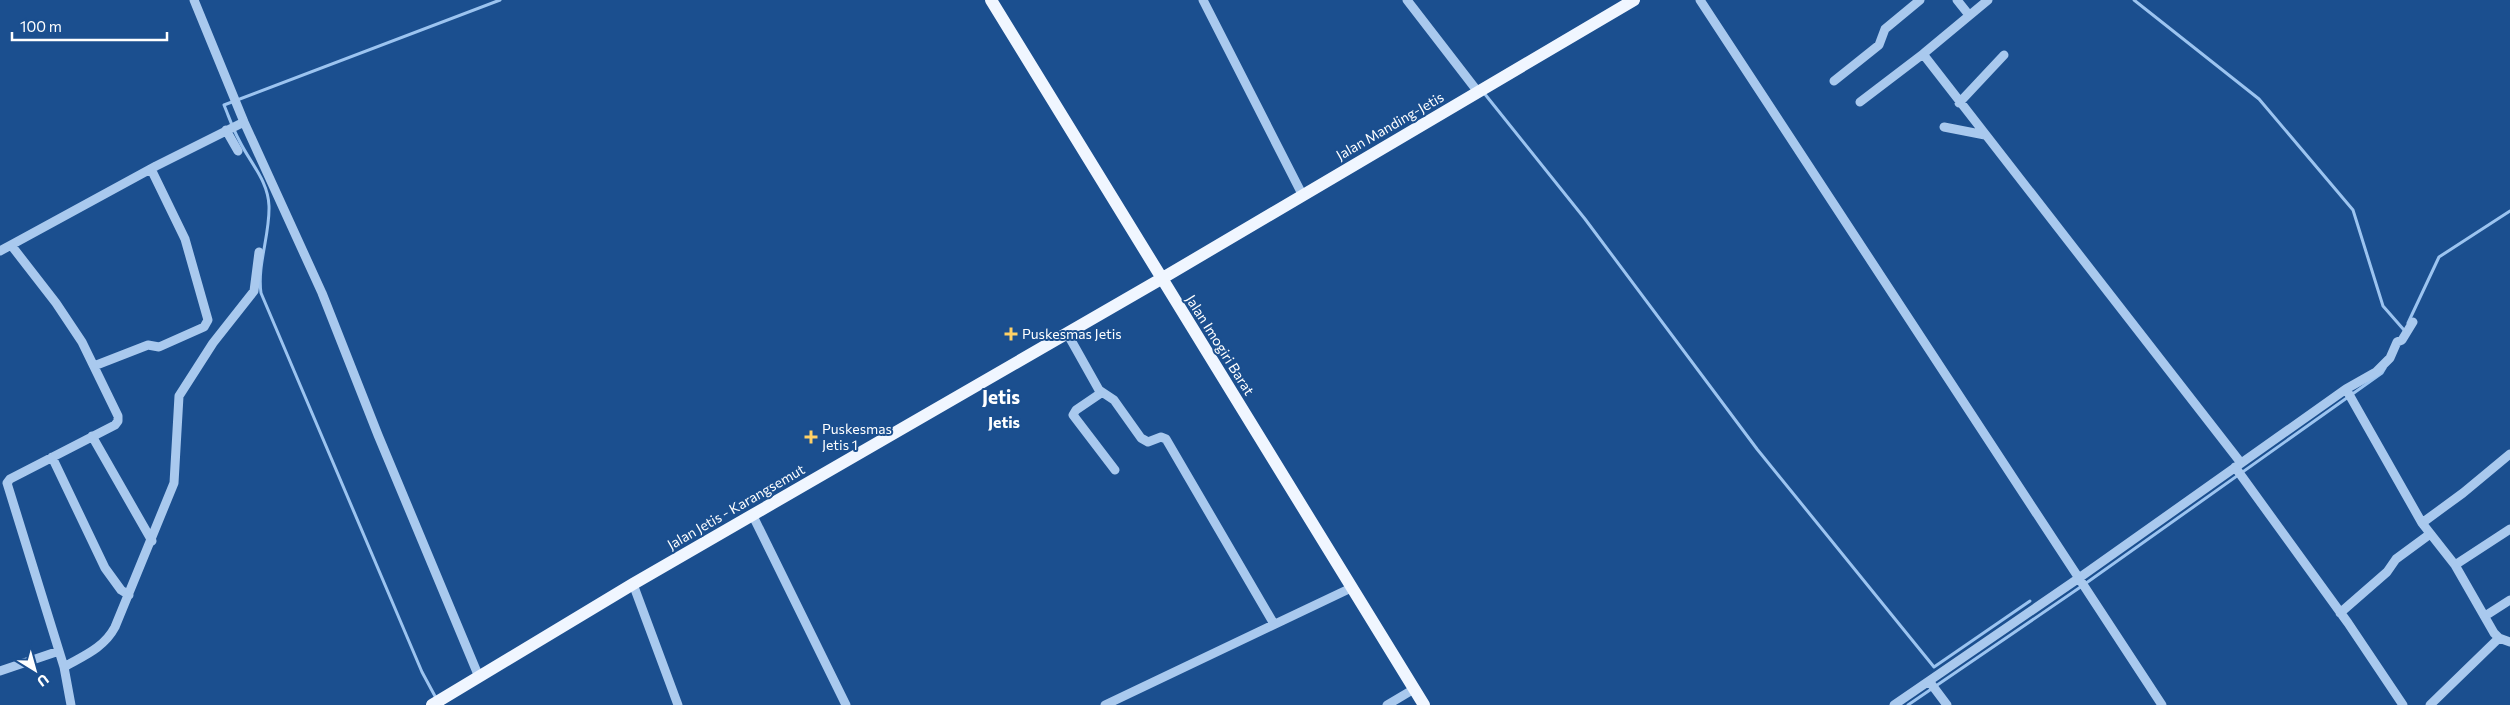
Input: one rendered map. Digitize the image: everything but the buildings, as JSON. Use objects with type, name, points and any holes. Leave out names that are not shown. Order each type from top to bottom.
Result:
[{"type":"main road","name":"Jalan Imogiri Barat","points":[[991,0],[1424,705]]},
{"type":"main road","name":"Jalan Manding-Jetis","points":[[1162,279],[1302,194],[1634,0]]},
{"type":"main road","name":"Jalan Jetis - Karangsemut","points":[[436,703],[633,584],[1162,279]]},
{"type":"street","points":[[194,0],[236,102],[234,126],[238,151]]},
{"type":"street","points":[[1203,0],[1302,194]]},
{"type":"street","points":[[1407,0],[1480,91]]},
{"type":"street","points":[[1700,0],[2162,705]]},
{"type":"street","points":[[1834,81],[1880,45],[1885,29],[1920,0]]},
{"type":"street","points":[[1957,0],[1969,15]]},
{"type":"street","points":[[1860,102],[1923,54],[1988,0]]},
{"type":"street","points":[[1923,54],[2239,469],[2404,705]]},
{"type":"street","points":[[1959,103],[2004,55]]},
{"type":"street","points":[[0,251],[234,126]]},
{"type":"street","points":[[234,126],[322,293],[378,435],[479,677]]},
{"type":"street","points":[[1944,127],[1985,136]]},
{"type":"street","points":[[94,366],[148,345],[158,347],[204,327],[208,320],[185,239],[153,168]]},
{"type":"street","points":[[11,245],[64,315],[94,366],[118,421],[10,479],[7,483],[64,667],[71,705]]},
{"type":"street","points":[[64,667],[105,642],[115,627],[152,541],[174,483],[179,396],[212,343],[254,291],[259,252]]},
{"type":"street","points":[[1894,705],[1930,683],[2079,578],[2349,394],[2384,366],[2398,342],[2402,340],[2413,322]]},
{"type":"street","points":[[1067,333],[1101,393],[1114,400],[1144,442],[1161,437],[1166,439],[1274,624]]},
{"type":"street","points":[[1101,393],[1073,414],[1115,470]]},
{"type":"street","points":[[2349,394],[2422,523],[2455,565],[2499,638],[2510,642]]},
{"type":"street","points":[[92,436],[152,541]]},
{"type":"street","points":[[2422,523],[2463,493],[2510,454]]},
{"type":"street","points":[[52,457],[112,581],[129,595]]},
{"type":"street","points":[[753,516],[846,705]]},
{"type":"street","points":[[2455,565],[2510,529]]},
{"type":"street","points":[[2340,613],[2387,572],[2396,559],[2430,534]]},
{"type":"street","points":[[633,584],[678,705]]},
{"type":"street","points":[[1105,705],[1351,588]]},
{"type":"street","points":[[2485,616],[2510,600]]},
{"type":"street","points":[[2430,705],[2499,638]]},
{"type":"street","points":[[0,671],[59,651]]},
{"type":"street","points":[[1930,683],[1947,705]]},
{"type":"street","points":[[1387,705],[1414,689]]},
{"type":"waterway","points":[[436,698],[422,672],[261,293],[261,272],[269,217],[268,197],[262,180],[243,148],[224,105],[500,0]]},
{"type":"waterway","points":[[2134,0],[2259,99],[2353,210],[2383,306],[2404,330]]},
{"type":"waterway","points":[[1484,93],[1585,219],[1757,449],[1934,667],[2030,601]]},
{"type":"waterway","points":[[2408,323],[2439,257],[2510,211]]},
{"type":"waterway","points":[[1908,705],[2082,586],[2382,373],[2385,368]]},
{"type":"place","name":"Puskesmas Jetis","points":[[1011,334]]},
{"type":"place","name":"Puskesmas Jetis 1","points":[[811,437]]},
{"type":"district","name":"Jetis","points":[[1001,397]]},
{"type":"district","name":"Jetis","points":[[1004,422]]}]
